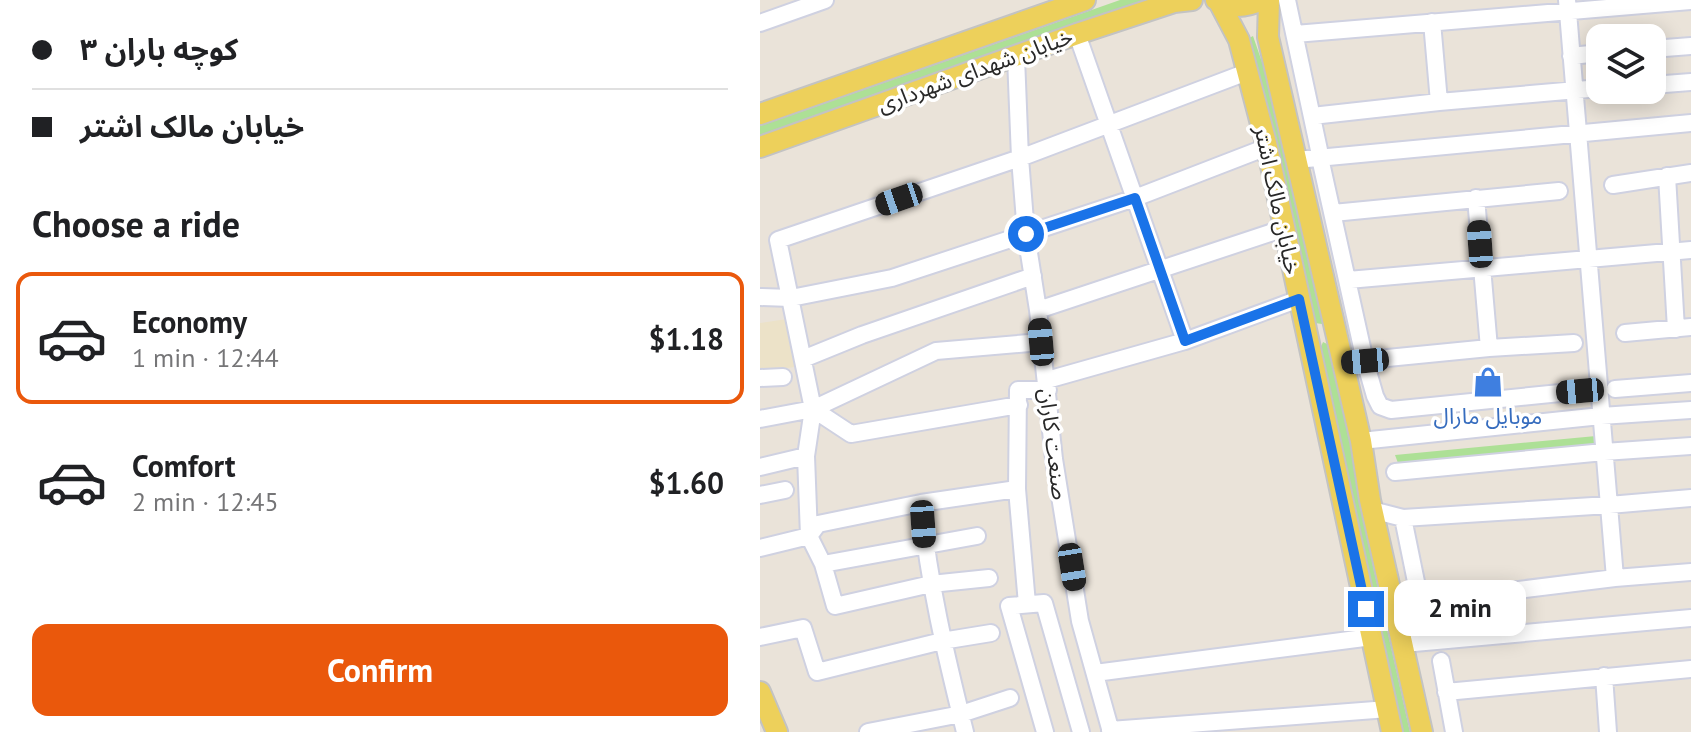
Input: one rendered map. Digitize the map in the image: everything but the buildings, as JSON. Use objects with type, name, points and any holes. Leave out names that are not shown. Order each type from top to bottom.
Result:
[{"type":"main road","name":"خیابان شهدای شهرداری","points":[[760,114],[1050,5],[1085,0]]},
{"type":"main road","points":[[1217,1],[1243,7],[1261,0]]},
{"type":"main road","name":"خیابان مالک اشتر","points":[[1269,0],[1267,35],[1361,441],[1372,510],[1422,732]]},
{"type":"main road","name":"خیابان شهدای شهرداری","points":[[760,147],[1077,34],[1180,1]]},
{"type":"main road","name":"خیابان مالک اشتر","points":[[1217,1],[1239,40],[1267,147],[1392,732]]},
{"type":"main road","points":[[1239,40],[1251,30],[1267,35]]},
{"type":"main road","points":[[1308,340],[1337,334]]},
{"type":"main road","points":[[760,692],[777,732]]},
{"type":"street","points":[[760,23],[825,0]]},
{"type":"street","points":[[1287,0],[1365,361],[1380,406],[1391,410],[1580,391]]},
{"type":"street","points":[[1295,34],[1567,6],[1691,1]]},
{"type":"street","points":[[1567,6],[1615,578]]},
{"type":"street","points":[[1432,22],[1439,102]]},
{"type":"street","points":[[1077,34],[1185,341]]},
{"type":"street","points":[[1666,48],[1691,46]]},
{"type":"street","points":[[1571,56],[1586,54]]},
{"type":"street","name":"صنعت کاران","points":[[1016,57],[1026,234],[1038,310],[1054,459],[1080,621],[1111,731]]},
{"type":"street","points":[[989,578],[931,584],[835,606],[823,564],[809,536],[806,456],[813,409],[778,240],[1110,126],[1247,72]]},
{"type":"street","points":[[1666,84],[1691,82]]},
{"type":"street","points":[[1312,116],[1586,89]]},
{"type":"street","points":[[1296,160],[1319,154],[1691,123]]},
{"type":"street","points":[[760,297],[791,298],[892,278],[1135,198],[1267,147]]},
{"type":"street","points":[[1613,185],[1691,173]]},
{"type":"street","points":[[1625,333],[1683,328],[1671,252],[1667,176]]},
{"type":"street","points":[[1333,213],[1559,191]]},
{"type":"street","points":[[1476,198],[1489,348]]},
{"type":"street","points":[[1038,310],[1285,228]]},
{"type":"street","points":[[1348,280],[1691,250]]},
{"type":"street","points":[[803,359],[862,335],[1033,276]]},
{"type":"street","points":[[1027,604],[1017,489],[1018,390],[1047,385],[1185,341],[1299,299]]},
{"type":"street","points":[[760,419],[813,409],[936,351],[1041,342]]},
{"type":"street","points":[[1343,363],[1574,343]]},
{"type":"street","points":[[760,378],[783,377]]},
{"type":"street","points":[[1615,389],[1691,383]]},
{"type":"street","points":[[813,409],[851,434],[1019,405]]},
{"type":"street","points":[[1361,441],[1601,416],[1691,410]]},
{"type":"street","points":[[1395,472],[1691,446]]},
{"type":"street","points":[[760,467],[806,456]]},
{"type":"street","points":[[760,548],[809,536],[818,524],[921,503],[1017,489]]},
{"type":"street","points":[[760,495],[785,490]]},
{"type":"street","points":[[1372,510],[1403,518],[1691,498]]},
{"type":"street","points":[[921,503],[931,584],[965,732]]},
{"type":"street","points":[[1403,518],[1424,621]]},
{"type":"street","points":[[823,564],[977,536]]},
{"type":"street","points":[[1420,602],[1691,572]]},
{"type":"street","points":[[1045,732],[1009,606],[1044,603],[1081,732]]},
{"type":"street","points":[[1403,644],[1691,618]]},
{"type":"street","points":[[760,637],[803,628],[817,672],[942,641],[991,633]]},
{"type":"street","points":[[1095,673],[1372,637]]},
{"type":"street","points":[[1441,661],[1454,732]]},
{"type":"street","points":[[1446,692],[1691,669]]},
{"type":"street","points":[[1604,676],[1608,732]]},
{"type":"street","points":[[868,732],[961,714],[1010,698]]},
{"type":"street","points":[[1111,731],[1388,709]]},
{"type":"shaded area","points":[[794,318],[801,366],[760,372],[760,323]]},
{"type":"green space","points":[[1120,0],[1155,0],[760,137],[760,126]]},
{"type":"green space","points":[[1253,36],[1271,88],[1322,324],[1315,323],[1256,60],[1247,39]]},
{"type":"green space","points":[[1323,342],[1329,345],[1332,354],[1360,486],[1373,566],[1410,732],[1403,732],[1320,349]]},
{"type":"green space","points":[[1596,436],[1598,446],[1398,463],[1395,455]]},
{"type":"place","name":"موبایل مارال","points":[[1488,382]]},
{"type":"route","points":[[1026,234],[1135,198],[1185,341],[1299,299],[1366,609]]}]
